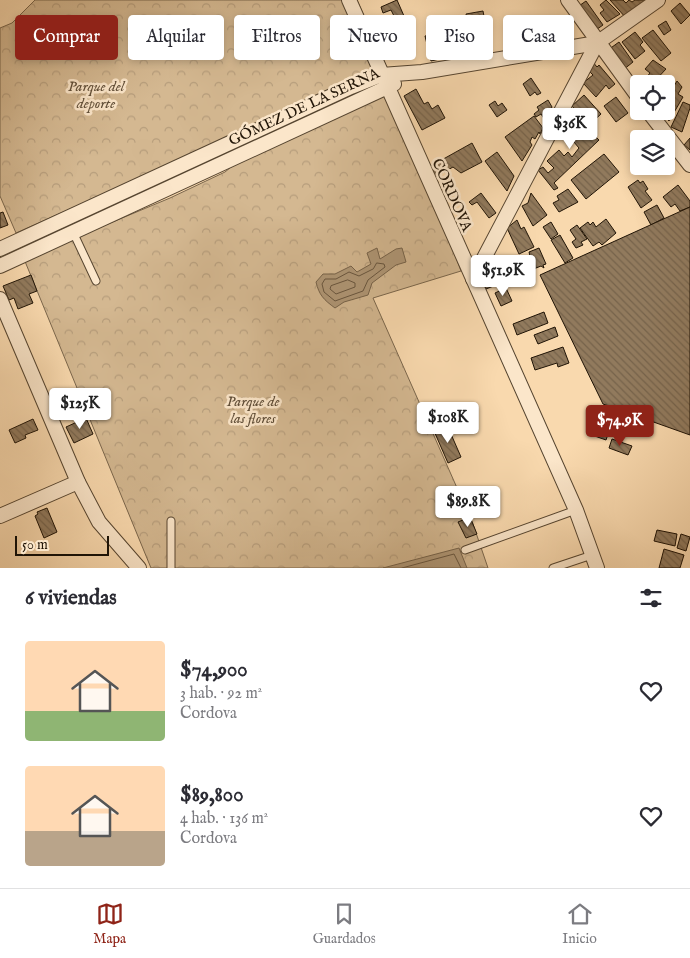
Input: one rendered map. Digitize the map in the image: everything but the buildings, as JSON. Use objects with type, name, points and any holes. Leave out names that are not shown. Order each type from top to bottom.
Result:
[{"type":"street","name":"CORDOVA","points":[[349,0],[576,510],[594,561]]},
{"type":"street","points":[[568,0],[597,43],[630,86]]},
{"type":"street","points":[[473,278],[597,43],[658,0]]},
{"type":"street","name":"GÓMEZ DE LA SERNA","points":[[0,266],[73,232],[125,200],[256,131],[384,81],[422,72],[597,43]]},
{"type":"street","name":"GÓMEZ DE LA SERNA","points":[[0,249],[264,144],[384,81]]},
{"type":"street","points":[[655,120],[690,165]]},
{"type":"street","points":[[256,131],[264,144]]},
{"type":"street","points":[[0,298],[78,482],[99,522],[140,568]]},
{"type":"street","points":[[1,513],[78,482]]},
{"type":"lane","points":[[73,232],[96,281]]},
{"type":"lane","points":[[465,550],[576,510]]},
{"type":"lane","points":[[171,521],[171,568]]},
{"type":"lane","points":[[553,568],[594,561]]},
{"type":"green space","name":"Parque del deporte","points":[[35,0],[357,0],[364,15],[330,15],[330,60],[383,60],[387,68],[16,233],[0,196],[0,28],[15,20],[15,60],[118,60],[118,15],[20,15]]},
{"type":"green space","points":[[378,80],[382,87],[266,140],[263,134]]},
{"type":"green space","name":"Parque de las flores","points":[[385,93],[427,178],[461,271],[373,298],[473,524],[488,568],[151,568],[24,259],[170,198],[225,172],[242,158]]},
{"type":"green space","points":[[252,137],[256,145],[132,201],[128,194]]},
{"type":"green space","points":[[116,201],[119,206],[6,258],[4,250]]},
{"type":"water","points":[[377,248],[380,259],[396,249],[402,248],[406,262],[396,265],[372,283],[368,295],[344,302],[335,308],[325,300],[320,294],[316,282],[323,274],[335,274],[351,266],[357,272],[371,264],[367,253]]},
{"type":"water","points":[[459,548],[467,568],[383,568]]}]
